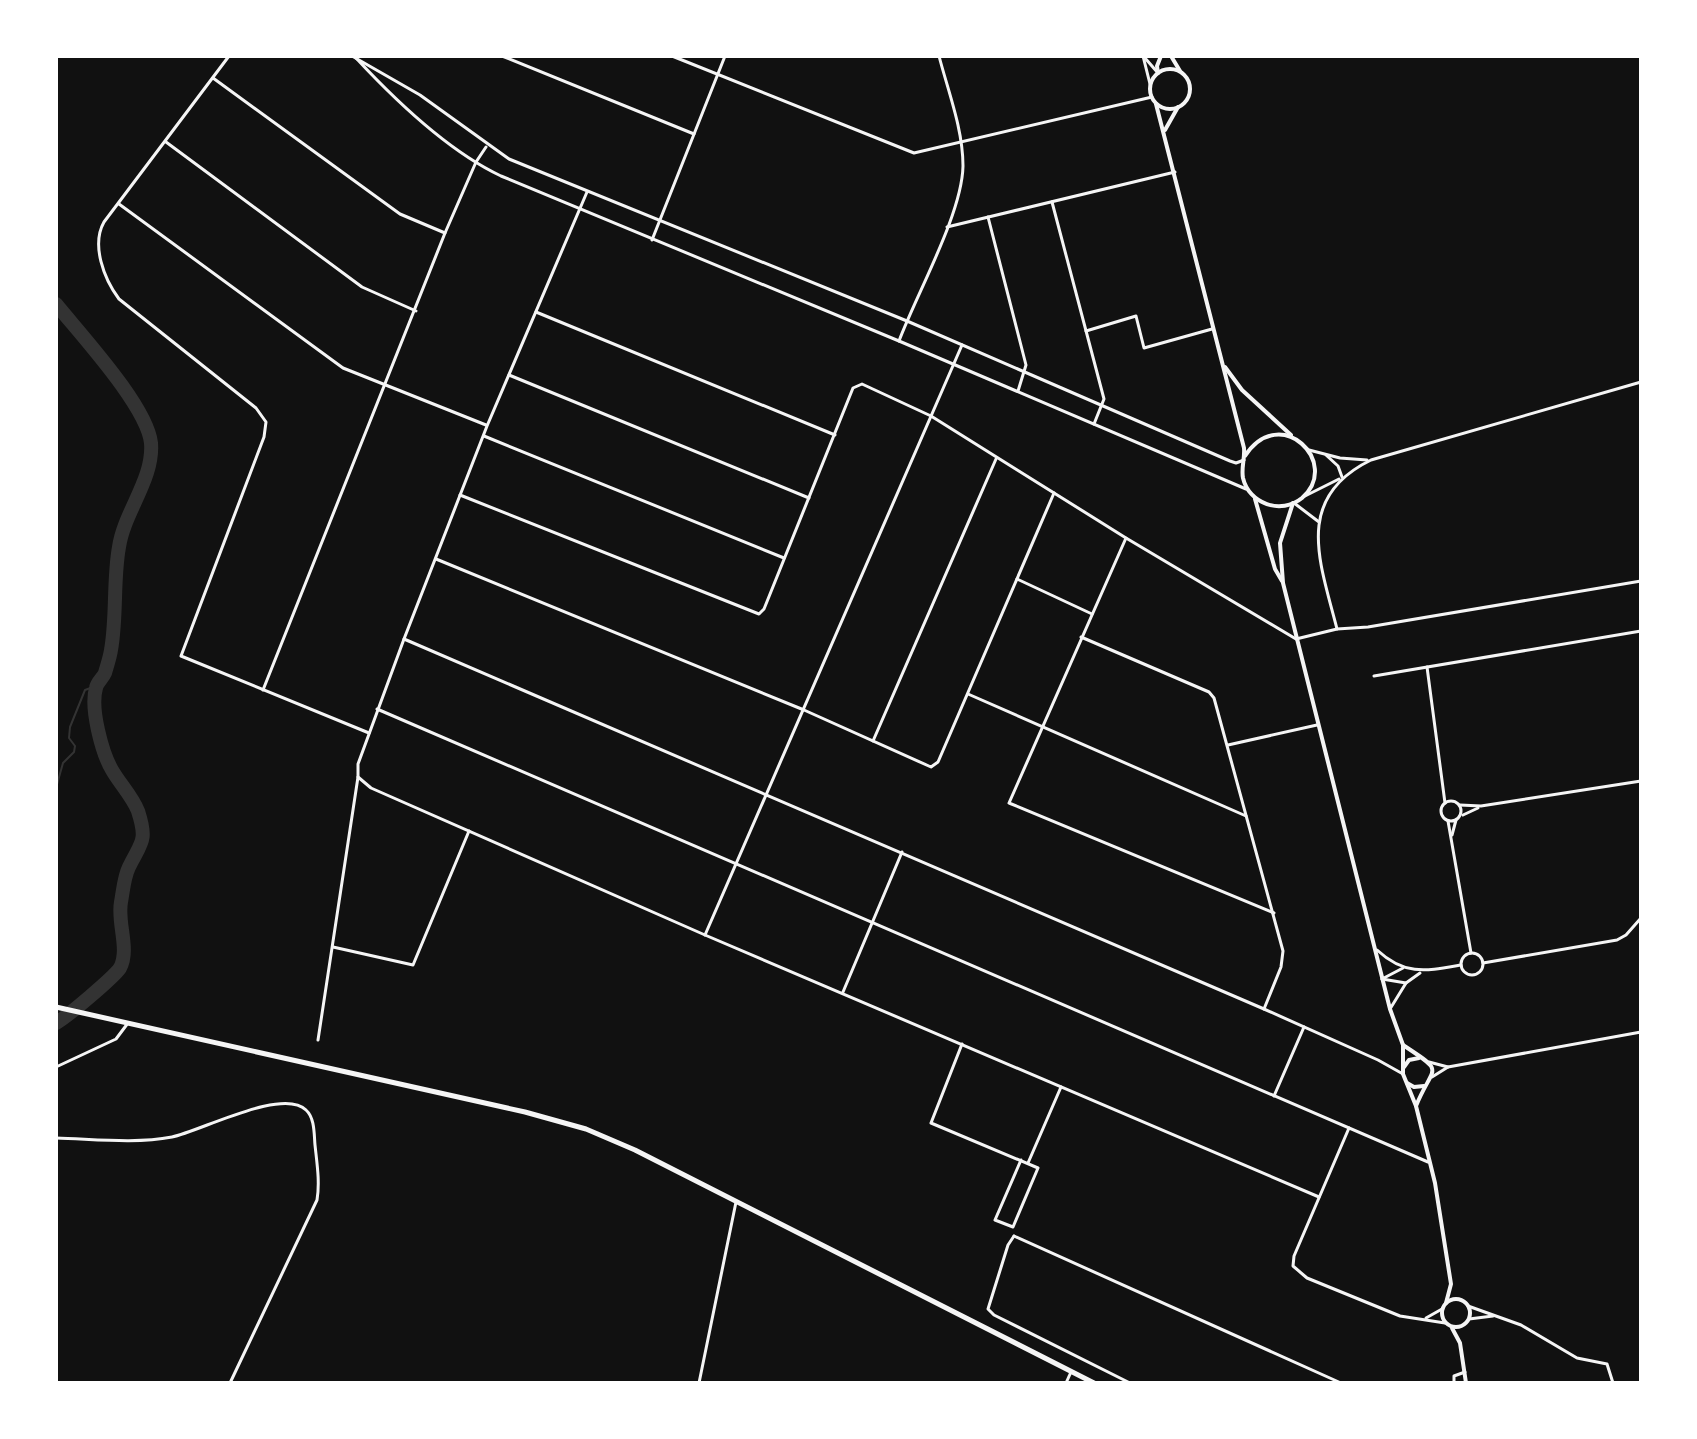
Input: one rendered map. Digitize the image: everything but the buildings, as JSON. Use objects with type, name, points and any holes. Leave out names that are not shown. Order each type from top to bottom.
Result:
[{"type":"main road","points":[[56,1007],[566,1123],[635,1150],[1094,1383]]},
{"type":"street","points":[[229,56],[104,222],[98,238],[100,254],[117,296],[256,408],[266,422],[264,437],[181,656],[369,733]]},
{"type":"street","points":[[502,56],[694,134]]},
{"type":"street","points":[[672,56],[911,153],[961,144],[1152,97]]},
{"type":"street","points":[[652,240],[725,56]]},
{"type":"street","points":[[899,341],[947,227],[962,175],[961,144],[939,56]]},
{"type":"street","points":[[1143,56],[1158,73]]},
{"type":"street","points":[[1143,56],[1224,364],[1244,458],[1242,473],[1248,490],[1255,498],[1273,506],[1294,503],[1371,460],[1641,382]]},
{"type":"street","points":[[1158,73],[1161,56]]},
{"type":"street","points":[[1164,132],[1190,90],[1188,81],[1171,56]]},
{"type":"street","points":[[354,57],[420,95],[509,159],[907,321],[1230,461],[1236,463],[1244,458],[1260,439],[1282,434],[1293,437]]},
{"type":"street","points":[[354,57],[400,105],[476,162],[504,178],[899,341],[1248,490]]},
{"type":"street","points":[[1150,84],[1158,73],[1170,69],[1182,73]]},
{"type":"street","points":[[213,78],[397,213],[445,233]]},
{"type":"street","points":[[1156,104],[1167,108],[1178,107]]},
{"type":"street","points":[[166,142],[366,290],[416,311]]},
{"type":"street","points":[[263,690],[445,233],[476,162],[487,145]]},
{"type":"street","points":[[947,227],[1175,172]]},
{"type":"street","points":[[318,1040],[358,764],[487,426],[588,191]]},
{"type":"street","points":[[1052,202],[1104,399],[1094,424]]},
{"type":"street","points":[[119,204],[337,364],[487,426]]},
{"type":"street","points":[[988,217],[1026,372],[1018,392]]},
{"type":"street","points":[[536,312],[835,435]]},
{"type":"street","points":[[1086,331],[1136,316],[1144,348],[1214,328]]},
{"type":"street","points":[[705,935],[962,345]]},
{"type":"street","points":[[1224,364],[1242,390],[1309,450],[1371,460]]},
{"type":"street","points":[[509,375],[809,498]]},
{"type":"street","points":[[460,495],[760,613],[853,388],[858,385],[931,416],[1126,538],[1296,639],[1337,629],[1641,581]]},
{"type":"street","points":[[484,436],[785,558]]},
{"type":"street","points":[[1302,497],[1313,480],[1315,470],[1309,450]]},
{"type":"street","points":[[1324,454],[1338,466],[1342,477]]},
{"type":"street","points":[[873,741],[997,458]]},
{"type":"street","points":[[1337,629],[1317,541],[1319,522],[1332,490],[1342,477]]},
{"type":"street","points":[[436,559],[934,766],[1054,493]]},
{"type":"street","points":[[1255,498],[1275,569],[1283,583]]},
{"type":"street","points":[[1294,503],[1319,522]]},
{"type":"street","points":[[1294,503],[1280,543],[1283,583],[1382,979],[1403,1045],[1403,1074],[1416,1106],[1429,1162],[1451,1284],[1459,1299],[1468,1306],[1521,1325],[1577,1358],[1607,1364],[1613,1383]]},
{"type":"street","points":[[1126,538],[1009,803],[1274,913]]},
{"type":"street","points":[[1017,579],[1092,614]]},
{"type":"street","points":[[1374,676],[1641,631]]},
{"type":"street","points":[[1081,637],[1209,692],[1215,699],[1284,959],[1264,1009]]},
{"type":"street","points":[[404,639],[1264,1009],[1403,1074]]},
{"type":"street","points":[[1427,667],[1445,803],[1441,812],[1448,821],[1471,953]]},
{"type":"street","points":[[968,694],[1246,816]]},
{"type":"street","points":[[377,709],[1429,1162]]},
{"type":"street","points":[[1228,745],[1317,725]]},
{"type":"street","points":[[358,777],[371,788],[705,935],[1319,1197]]},
{"type":"street","points":[[1445,803],[1451,801],[1460,805],[1481,806],[1641,781]]},
{"type":"street","points":[[1460,805],[1461,816]]},
{"type":"street","points":[[1448,821],[1456,820],[1481,806]]},
{"type":"street","points":[[1451,838],[1456,820]]},
{"type":"street","points":[[333,947],[413,965],[469,831]]},
{"type":"street","points":[[842,993],[902,852]]},
{"type":"street","points":[[1483,963],[1617,940],[1641,918]]},
{"type":"street","points":[[1374,947],[1403,968],[1422,972],[1461,965]]},
{"type":"street","points":[[1471,953],[1478,954],[1483,963],[1482,969],[1474,975],[1467,974],[1461,965],[1462,958],[1471,953]]},
{"type":"street","points":[[1382,979],[1403,968]]},
{"type":"street","points":[[1390,1009],[1406,983],[1422,972]]},
{"type":"street","points":[[1382,979],[1406,983]]},
{"type":"street","points":[[56,1067],[116,1039],[128,1023]]},
{"type":"street","points":[[1274,1096],[1304,1027]]},
{"type":"street","points":[[1416,1106],[1424,1086],[1448,1067],[1641,1032]]},
{"type":"street","points":[[962,1044],[931,1123],[1038,1168],[1013,1227],[1014,1236],[1008,1245],[988,1309],[994,1315],[1130,1383]]},
{"type":"street","points":[[1403,1045],[1429,1062],[1448,1067]]},
{"type":"street","points":[[1403,1067],[1409,1060],[1421,1058]]},
{"type":"street","points":[[1429,1062],[1432,1077]]},
{"type":"street","points":[[1406,1082],[1414,1087],[1424,1086]]},
{"type":"street","points":[[1028,1163],[1061,1087]]},
{"type":"street","points":[[56,1138],[160,1139],[269,1106],[296,1105],[308,1112],[312,1120],[318,1175],[317,1200],[230,1383]]},
{"type":"street","points":[[1349,1128],[1294,1256],[1292,1263],[1295,1270],[1307,1278],[1400,1316],[1445,1323],[1460,1343],[1466,1383]]},
{"type":"street","points":[[1013,1227],[995,1220],[1021,1160]]},
{"type":"street","points":[[699,1383],[736,1202]]},
{"type":"street","points":[[1014,1236],[1341,1383]]},
{"type":"street","points":[[1426,1318],[1442,1309],[1451,1284]]},
{"type":"street","points":[[1446,1303],[1459,1299]]},
{"type":"street","points":[[1460,1343],[1467,1322],[1468,1306]]},
{"type":"street","points":[[1442,1309],[1445,1323]]},
{"type":"street","points":[[1451,1327],[1484,1316],[1501,1317]]},
{"type":"street","points":[[1066,1383],[1071,1372]]},
{"type":"street","points":[[1454,1383],[1454,1376],[1465,1372]]},
{"type":"waterway","points":[[56,304],[126,391],[147,428],[151,443],[148,470],[119,547],[111,650],[95,697],[104,753],[138,811],[143,836],[126,875],[121,902],[123,961],[109,980],[56,1023]]},
{"type":"waterway","points":[[56,788],[63,763],[74,752],[75,746],[69,738],[70,727],[85,690],[96,686]]}]
